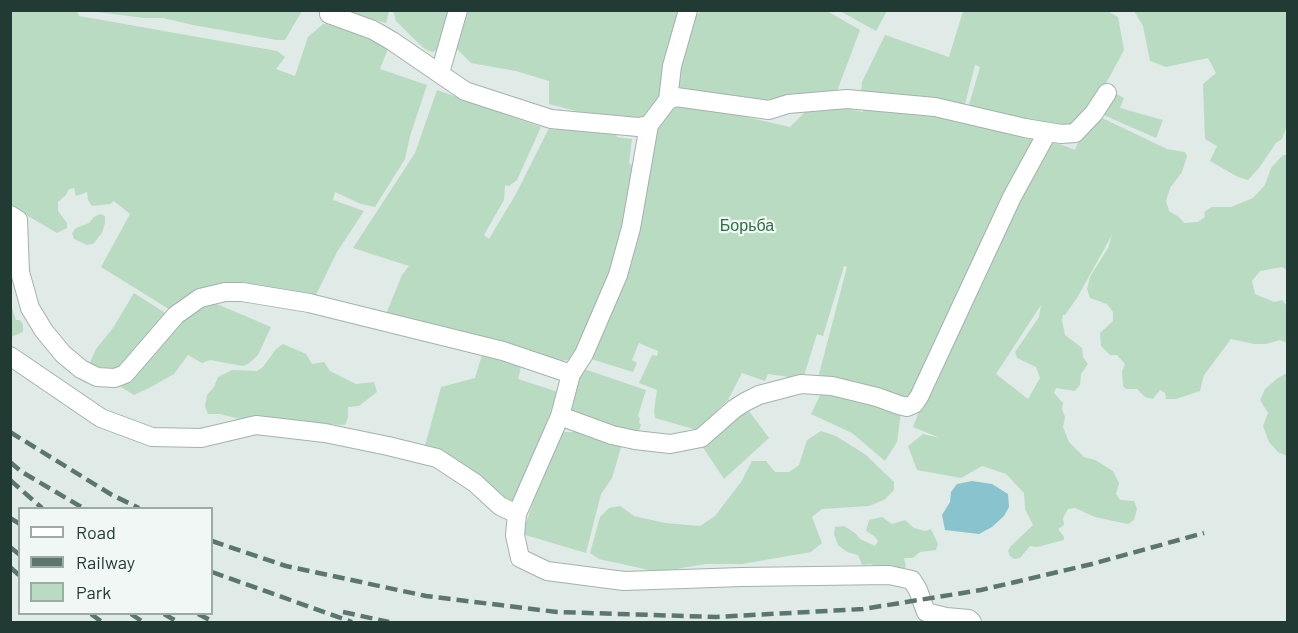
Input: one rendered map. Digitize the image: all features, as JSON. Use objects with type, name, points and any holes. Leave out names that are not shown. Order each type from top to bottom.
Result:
[{"type":"street","points":[[330,10],[329,14],[373,30],[465,91],[551,119],[638,127],[649,125]]},
{"type":"street","points":[[440,73],[458,10]]},
{"type":"street","points":[[688,10],[672,66],[668,100],[649,125],[632,228],[618,275],[584,354],[571,374],[560,416],[517,514],[515,535],[520,558],[547,571],[624,581],[890,575],[912,580],[926,612],[969,619],[972,622]]},
{"type":"street","points":[[668,100],[684,96],[769,110],[788,104],[847,99],[874,100],[935,107],[1061,135],[1075,133],[1107,93]]},
{"type":"street","points":[[560,416],[612,435],[670,444],[701,438],[734,409],[759,395],[801,384],[832,386],[907,407],[914,404],[919,398],[1012,197],[1047,133]]},
{"type":"street","points":[[10,215],[18,220],[20,272],[30,308],[44,331],[63,354],[81,369],[97,377],[115,378],[125,374],[176,315],[200,298],[225,292],[242,292],[318,305],[504,351],[571,374]]},
{"type":"street","points":[[10,356],[101,418],[152,437],[201,438],[256,425],[325,433],[388,446],[436,458],[475,483],[500,506],[517,514]]},
{"type":"green space","points":[[1106,10],[1118,17],[1124,50],[1091,111],[1073,129],[968,108],[980,67],[975,65],[964,108],[861,92],[862,82],[885,35],[949,57],[963,11]]},
{"type":"green space","points":[[11,11],[77,11],[79,16],[277,51],[285,57],[276,69],[295,76],[308,37],[323,24],[327,24],[390,44],[380,69],[427,85],[405,159],[375,207],[361,204],[335,192],[333,200],[364,211],[337,252],[314,299],[249,286],[172,311],[101,267],[130,214],[114,201],[110,204],[92,206],[87,192],[76,196],[74,188],[69,189],[58,202],[58,211],[67,223],[67,228],[57,233],[11,206]]},
{"type":"green space","points":[[90,11],[302,11],[285,40],[277,40],[163,18],[144,18]]},
{"type":"green space","points":[[347,11],[389,11],[386,23],[372,19],[371,21]]},
{"type":"green space","points":[[393,11],[448,11],[438,50],[432,52],[425,49],[396,21]]},
{"type":"green space","points":[[468,11],[679,11],[658,99],[644,116],[635,118],[576,111],[549,104],[549,81],[516,71],[471,63],[456,48]]},
{"type":"green space","points":[[703,11],[827,11],[860,30],[837,91],[750,102],[677,87],[675,83],[694,16]]},
{"type":"green space","points":[[840,11],[887,11],[876,31]]},
{"type":"green space","points":[[1134,11],[1287,11],[1287,125],[1282,139],[1276,143],[1248,180],[1210,161],[1217,146],[1205,139],[1203,84],[1216,73],[1208,58],[1166,67],[1150,61],[1143,26]]},
{"type":"green space","points":[[437,90],[541,127],[517,180],[509,186],[505,185],[504,200],[484,235],[489,239],[517,192],[549,128],[555,130],[558,122],[614,129],[617,137],[632,139],[629,163],[634,167],[614,270],[573,357],[568,360],[559,361],[386,314],[402,275],[409,266],[353,248],[415,153]]},
{"type":"green space","points":[[1111,91],[1124,98],[1120,108],[1163,120],[1156,138],[1099,113]]},
{"type":"green space","name":"Борьба","points":[[692,102],[711,109],[790,127],[809,108],[832,105],[863,112],[865,105],[896,106],[1034,138],[1033,146],[912,397],[902,398],[818,378],[847,267],[844,266],[823,336],[817,334],[803,379],[768,374],[765,381],[742,373],[728,400],[697,430],[655,418],[657,390],[639,383],[652,355],[657,356],[658,351],[639,343],[632,360],[637,363],[633,372],[588,358],[655,131],[669,106]]},
{"type":"green space","points":[[1098,116],[1167,149],[1185,152],[1187,156],[1182,172],[1170,188],[1166,201],[1169,211],[1184,223],[1198,222],[1205,217],[1204,212],[1212,207],[1231,207],[1253,198],[1265,185],[1271,168],[1283,155],[1287,155],[1287,270],[1282,267],[1260,271],[1252,281],[1255,294],[1274,302],[1282,300],[1287,306],[1287,343],[1280,340],[1266,344],[1254,344],[1231,339],[1204,375],[1200,391],[1176,399],[1166,399],[1165,393],[1160,390],[1153,399],[1145,397],[1137,389],[1126,389],[1123,386],[1122,371],[1125,364],[1117,355],[1110,355],[1101,346],[1100,333],[1113,321],[1113,312],[1107,304],[1090,298],[1087,289],[1090,277],[1108,248],[1112,235],[1062,320],[1065,335],[1082,348],[1083,357],[1088,364],[1081,374],[1080,385],[1075,391],[1056,388],[1054,393],[1063,403],[1062,409],[1065,417],[1063,427],[1069,442],[1084,457],[1095,460],[1113,471],[1119,483],[1116,494],[1120,500],[1134,501],[1137,509],[1134,520],[1128,524],[1095,517],[1075,508],[1068,509],[1063,518],[1064,525],[1058,529],[1064,540],[1037,547],[1030,546],[1020,558],[1014,559],[1008,551],[1033,525],[1025,509],[1024,493],[1006,474],[982,466],[961,478],[917,470],[908,446],[923,434],[940,438],[913,427],[927,391],[1049,140],[1075,150],[1080,137]],"holes":[[[1041,305],[1039,317],[1015,352],[1017,358],[1036,367],[1040,378],[1028,399],[996,374]]]},
{"type":"green space","points":[[100,214],[105,216],[105,223],[102,233],[93,244],[87,245],[74,239],[72,233],[76,228],[89,223]]},
{"type":"green space","points":[[134,293],[167,314],[145,345],[116,370],[89,365],[96,349],[113,328]]},
{"type":"green space","points":[[205,299],[271,327],[258,355],[243,366],[210,360],[202,363],[188,355],[174,374],[151,387],[134,395],[121,387],[149,357],[167,331]]},
{"type":"green space","points":[[11,305],[16,320],[20,320],[23,325],[23,332],[11,337]]},
{"type":"green space","points":[[283,344],[306,354],[312,364],[324,362],[330,371],[356,384],[374,382],[377,392],[359,406],[348,407],[345,425],[240,419],[220,414],[208,414],[205,406],[207,395],[214,387],[218,377],[232,370],[257,371]]},
{"type":"green space","points":[[482,355],[521,367],[518,379],[558,392],[518,498],[512,502],[425,446],[441,387],[475,378]]},
{"type":"green space","points":[[581,368],[646,390],[638,416],[641,424],[638,435],[575,413],[567,404]]},
{"type":"green space","points":[[1287,373],[1287,456],[1278,452],[1269,442],[1263,426],[1268,413],[1260,400],[1265,389]]},
{"type":"green space","points":[[823,389],[901,413],[897,442],[885,461],[852,433],[811,414]]},
{"type":"green space","points":[[746,407],[769,438],[724,479],[702,446]]},
{"type":"green space","points":[[821,431],[836,436],[866,455],[894,482],[894,490],[884,500],[869,506],[822,509],[812,517],[822,543],[811,552],[742,564],[706,564],[658,572],[599,559],[590,553],[600,517],[609,508],[620,506],[634,516],[665,523],[700,526],[715,516],[741,482],[752,461],[766,461],[775,472],[789,472],[799,465],[807,440]]},
{"type":"green space","points":[[558,432],[584,432],[622,444],[612,478],[601,494],[586,553],[522,534]]},
{"type":"green space","points":[[882,517],[892,524],[905,520],[914,528],[925,531],[931,529],[938,544],[936,550],[920,552],[913,558],[904,558],[906,567],[902,570],[878,570],[871,564],[862,565],[858,555],[847,552],[838,545],[834,534],[835,527],[844,526],[860,539],[875,546],[878,541],[866,531],[869,520]]},
{"type":"water","points":[[972,481],[992,484],[1008,494],[1009,507],[1004,516],[992,527],[979,534],[945,530],[942,515],[950,502],[951,492],[957,484]]},
{"type":"railway","points":[[10,432],[112,495],[137,507]]},
{"type":"railway","points":[[10,462],[22,472],[81,507]]},
{"type":"railway","points":[[10,480],[41,507]]},
{"type":"railway","points":[[10,518],[18,523]]},
{"type":"railway","points":[[213,541],[286,566],[426,596],[557,612],[716,617],[863,609],[981,590],[1092,564],[1204,533]]},
{"type":"railway","points":[[10,547],[18,553]]},
{"type":"railway","points":[[10,567],[18,574]]},
{"type":"railway","points":[[213,572],[352,622]]},
{"type":"railway","points":[[343,612],[389,622]]},
{"type":"railway","points":[[92,615],[102,622]]},
{"type":"railway","points":[[132,615],[143,622]]},
{"type":"railway","points":[[166,615],[178,622]]},
{"type":"railway","points":[[200,615],[214,622]]}]
